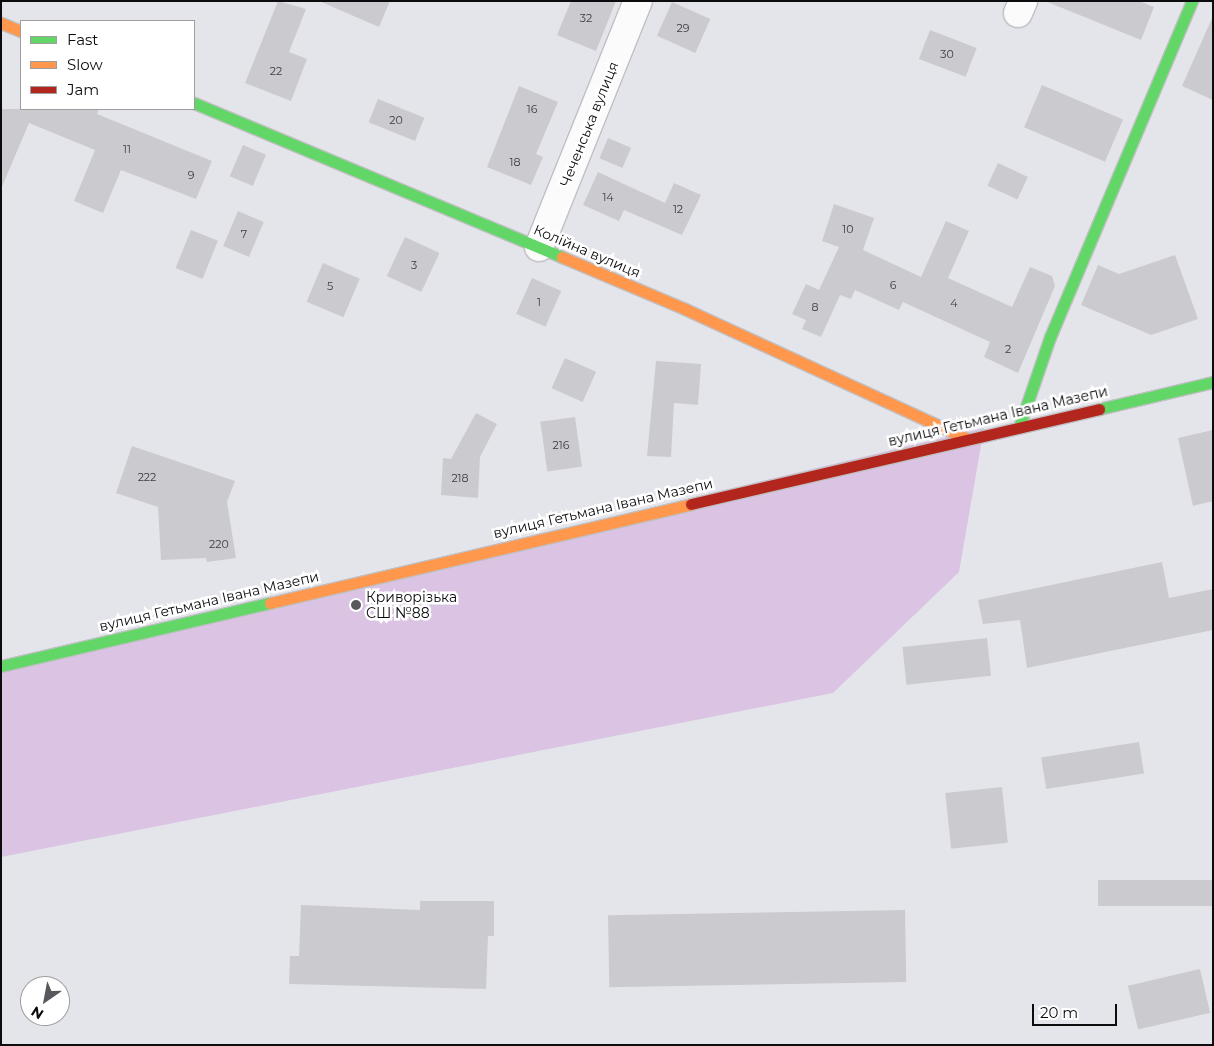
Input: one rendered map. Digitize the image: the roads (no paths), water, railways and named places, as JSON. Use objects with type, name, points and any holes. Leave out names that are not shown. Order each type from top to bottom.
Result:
[{"type":"street","name":"Чеченська вулиця","points":[[539,247],[638,1]]},
{"type":"street","points":[[1019,427],[1050,337],[1192,1]]},
{"type":"street","points":[[1,23],[20,31]]},
{"type":"street","name":"Колійна вулиця","points":[[195,103],[685,309],[964,438]]},
{"type":"street","name":"вулиця Гетьмана Івана Мазепи","points":[[1,666],[964,438],[1213,382]]},
{"type":"place","name":"Криворізька СШ №88","points":[[356,605]]}]
